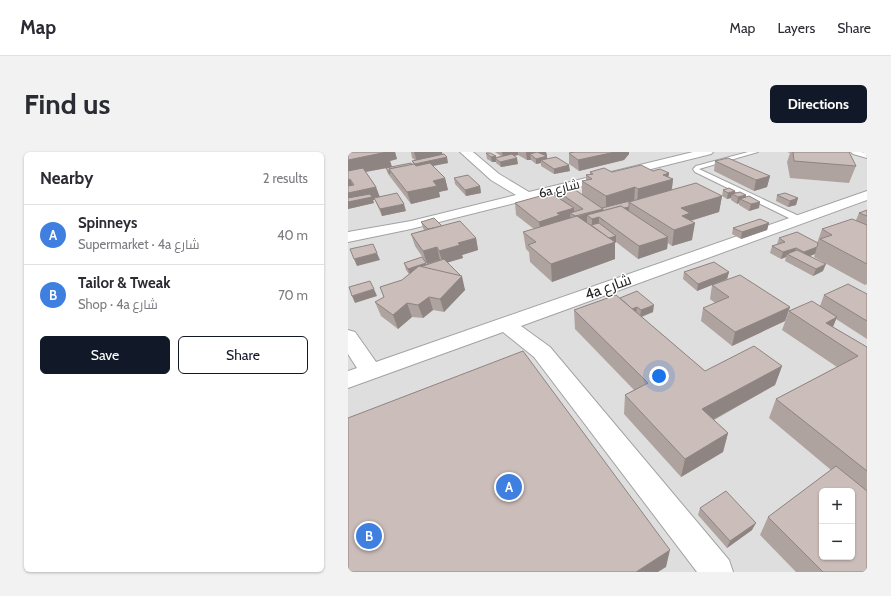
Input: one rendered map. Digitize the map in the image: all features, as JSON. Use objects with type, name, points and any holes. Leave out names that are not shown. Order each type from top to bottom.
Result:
[{"type":"street","points":[[466,152],[495,177],[514,199]]},
{"type":"street","name":"6a شارع","points":[[348,237],[411,224],[527,196],[664,157],[708,152]]},
{"type":"street","points":[[857,152],[867,155]]},
{"type":"street","points":[[495,177],[527,196]]},
{"type":"street","name":"4a شارع","points":[[348,380],[867,195]]},
{"type":"street","name":"6a شارع","points":[[348,243],[411,224]]},
{"type":"street","points":[[525,317],[533,330],[542,352]]},
{"type":"street","points":[[505,324],[542,352],[717,572]]},
{"type":"street","points":[[348,337],[371,372]]},
{"type":"lane","points":[[755,152],[740,154],[698,167],[696,169],[697,171],[798,219]]},
{"type":"shaded area","points":[[348,152],[867,152],[867,572],[348,572]]},
{"type":"building","points":[[348,152],[387,152],[348,160]]},
{"type":"building","points":[[537,152],[547,156],[536,159],[530,154]]},
{"type":"building","points":[[615,152],[578,160],[569,153]]},
{"type":"building","points":[[793,152],[849,152],[856,166],[794,161]]},
{"type":"building","points":[[486,153],[490,153],[496,156],[491,157]]},
{"type":"building","points":[[444,154],[447,157],[415,164],[412,161]]},
{"type":"building","points":[[512,154],[517,158],[500,162],[495,158]]},
{"type":"building","points":[[556,157],[569,165],[554,169],[541,160]]},
{"type":"building","points":[[728,158],[770,176],[756,180],[715,161]]},
{"type":"building","points":[[411,163],[412,165],[389,169],[390,174],[386,168]]},
{"type":"building","points":[[430,163],[445,178],[433,181],[437,186],[407,192],[389,169],[414,164],[416,166]]},
{"type":"building","points":[[641,165],[653,171],[660,169],[669,173],[663,175],[673,179],[638,189],[635,187],[606,196],[582,181],[592,179],[586,175],[593,174],[590,172],[604,168],[612,172]]},
{"type":"building","points":[[363,168],[376,187],[348,193],[348,186],[354,185],[350,179],[348,180],[348,171]]},
{"type":"building","points":[[468,175],[480,186],[465,190],[454,178]]},
{"type":"building","points":[[696,183],[722,196],[681,208],[690,213],[682,216],[695,223],[674,230],[629,202]]},
{"type":"building","points":[[729,188],[735,191],[728,193],[723,190]]},
{"type":"building","points":[[567,189],[569,191],[560,193],[561,198],[554,193]]},
{"type":"building","points":[[574,189],[603,209],[575,216],[570,213],[583,209],[560,193]]},
{"type":"building","points":[[740,192],[746,195],[738,197],[732,194]]},
{"type":"building","points":[[397,193],[404,204],[380,209],[374,198]]},
{"type":"building","points":[[551,193],[574,208],[557,213],[560,215],[539,222],[515,203]]},
{"type":"building","points":[[785,193],[798,198],[790,201],[777,195]]},
{"type":"building","points":[[370,194],[372,197],[348,202],[348,198]]},
{"type":"building","points":[[749,196],[760,202],[751,204],[740,199]]},
{"type":"building","points":[[631,201],[629,202],[629,207],[624,208],[621,206],[603,211],[602,208]]},
{"type":"building","points":[[621,206],[668,237],[639,246],[599,217],[592,219],[587,215]]},
{"type":"building","points":[[867,210],[867,216],[859,213]]},
{"type":"building","points":[[577,216],[615,242],[551,264],[528,245],[536,242],[523,232]]},
{"type":"building","points":[[434,218],[442,226],[428,229],[421,222]]},
{"type":"building","points":[[760,219],[769,223],[742,232],[733,228]]},
{"type":"building","points":[[852,219],[867,225],[867,264],[820,239],[832,235],[822,229]]},
{"type":"building","points":[[460,221],[476,238],[458,243],[460,245],[439,251],[437,247],[423,251],[411,234]]},
{"type":"building","points":[[599,223],[616,236],[609,238],[591,225]]},
{"type":"building","points":[[797,232],[818,243],[817,247],[804,252],[796,248],[783,252],[772,246],[785,242],[779,238]]},
{"type":"building","points":[[373,244],[377,253],[354,259],[350,249]]},
{"type":"building","points":[[797,250],[826,264],[816,269],[787,254]]},
{"type":"building","points":[[422,257],[426,263],[408,269],[404,263]]},
{"type":"building","points":[[444,259],[460,275],[459,276],[420,267]]},
{"type":"building","points":[[714,262],[729,272],[698,284],[684,272]]},
{"type":"building","points":[[419,266],[462,276],[440,299],[429,297],[418,305],[407,303],[393,315],[375,302],[384,297],[380,287],[402,280]]},
{"type":"building","points":[[740,275],[790,307],[735,332],[703,308],[729,297],[712,285]]},
{"type":"building","points":[[370,281],[374,289],[352,296],[349,287]]},
{"type":"building","points":[[848,284],[867,294],[867,321],[824,295]]},
{"type":"building","points":[[637,291],[654,305],[641,310],[637,307],[632,309],[620,298]]},
{"type":"building","points":[[616,295],[705,371],[754,346],[782,366],[702,409],[728,433],[685,459],[625,395],[648,383],[574,310]]},
{"type":"building","points":[[812,301],[837,317],[826,323],[867,347],[867,471],[776,399],[858,356],[789,311]]},
{"type":"building","points":[[523,351],[670,550],[636,572],[348,572],[348,418]]},
{"type":"building","points":[[836,466],[867,491],[867,572],[823,572],[768,517]]},
{"type":"building","points":[[726,491],[756,523],[730,541],[700,508]]},
{"type":"place","name":"Spinneys","points":[[509,487]]},
{"type":"place","name":"Tailor & Tweak","points":[[369,536]]}]
